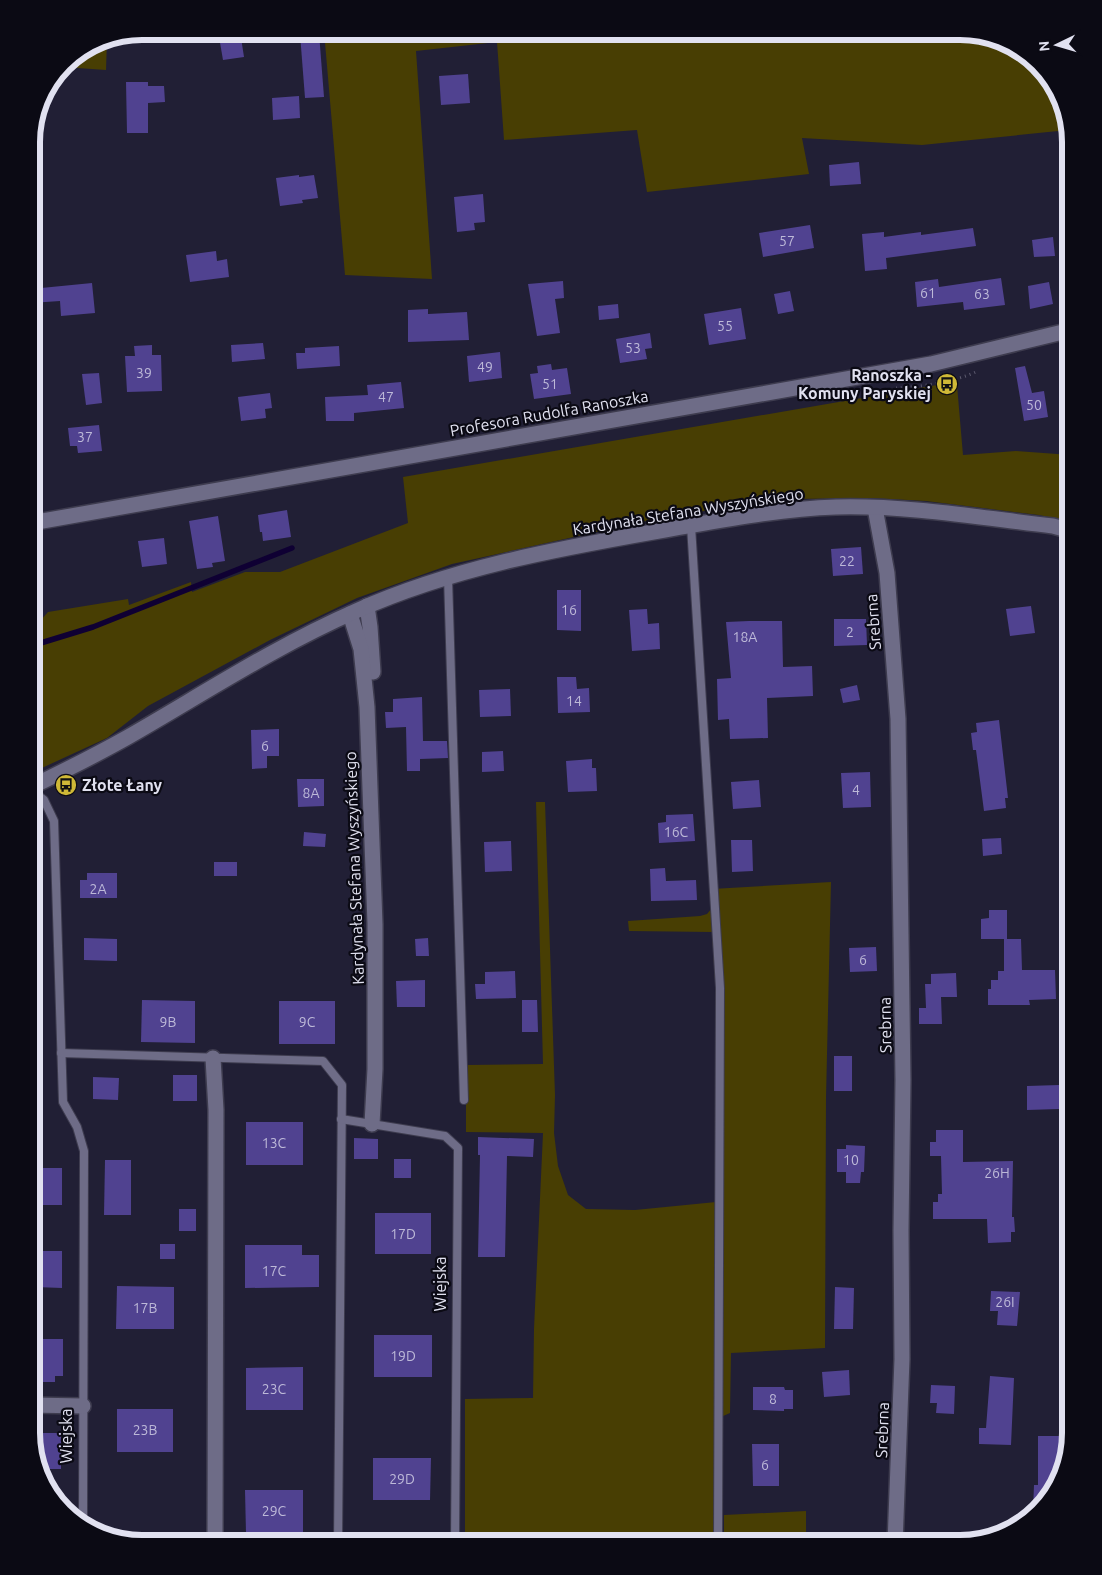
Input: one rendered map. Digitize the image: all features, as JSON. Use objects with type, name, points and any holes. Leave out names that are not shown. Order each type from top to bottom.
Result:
[{"type":"street","name":"Profesora Rudolfa Ranoszka","points":[[40,521],[931,364],[1062,332]]},
{"type":"street","name":"Kardynała Stefana Wyszyńskiego","points":[[40,783],[127,737],[288,644],[367,606],[448,577],[564,548],[791,510],[838,507],[908,510],[1053,526],[1062,529]]},
{"type":"street","name":"Srebrna","points":[[875,508],[888,574],[898,719],[903,1080],[902,1359],[896,1535]]},
{"type":"street","points":[[367,606],[373,674],[373,708],[369,748]]},
{"type":"street","name":"Kardynała Stefana Wyszyńskiego","points":[[350,614],[361,649],[369,748],[375,924],[375,1069],[372,1124]]},
{"type":"street","points":[[213,1058],[216,1110],[215,1535]]},
{"type":"street","points":[[40,1405],[83,1406]]},
{"type":"lane","points":[[691,526],[720,988],[718,1535]]},
{"type":"lane","points":[[448,577],[464,1100]]},
{"type":"lane","name":"Wiejska","points":[[40,796],[44,800],[54,821],[62,1102],[77,1127],[84,1151],[83,1516]]},
{"type":"lane","points":[[61,1053],[323,1061],[342,1085],[338,1535]]},
{"type":"lane","name":"Wiejska","points":[[341,1119],[445,1136],[458,1148],[455,1535]]},
{"type":"shaded area","points":[[325,40],[966,40],[993,45],[1017,57],[1027,65],[1048,91],[1059,116],[1061,131],[922,145],[802,138],[809,174],[647,192],[637,130],[504,140],[497,42],[416,51],[432,279],[345,275]]},
{"type":"shaded area","points":[[107,46],[106,70],[72,68],[91,54]]},
{"type":"shaded area","points":[[937,385],[939,390],[957,385],[963,455],[1016,451],[1062,454],[1062,520],[1039,515],[926,501],[872,498],[790,499],[669,516],[452,564],[357,598],[270,640],[148,706],[107,738],[40,769],[40,621],[48,612],[128,599],[129,605],[191,582],[192,592],[245,572],[280,572],[408,523],[403,477]]},
{"type":"shaded area","points":[[536,802],[545,802],[555,1095],[554,1133],[558,1166],[568,1195],[586,1209],[635,1210],[716,1202],[716,996],[712,932],[629,931],[628,921],[707,914],[712,908],[712,889],[831,882],[826,1098],[825,1348],[731,1353],[730,1413],[714,1420],[715,1535],[465,1535],[465,1399],[533,1398],[534,1329],[543,1133],[466,1132],[466,1065],[543,1064]]},
{"type":"shaded area","points":[[806,1511],[806,1535],[724,1535],[724,1515]]},
{"type":"building","points":[[220,40],[241,40],[244,57],[223,60]]},
{"type":"building","points":[[300,40],[320,40],[324,97],[305,98]]},
{"type":"building","points":[[468,74],[470,103],[441,105],[439,76]]},
{"type":"building","points":[[126,82],[148,82],[148,86],[164,86],[165,102],[148,103],[148,133],[127,133]]},
{"type":"building","points":[[299,96],[300,118],[273,120],[272,98]]},
{"type":"building","points":[[859,162],[861,184],[830,186],[829,165]]},
{"type":"building","points":[[299,175],[299,177],[314,175],[318,198],[302,200],[303,203],[280,206],[276,178]]},
{"type":"building","points":[[483,194],[485,222],[474,223],[475,230],[457,232],[454,197]]},
{"type":"building","points":[[810,225],[814,248],[763,257],[759,233]]},
{"type":"building","points":[[973,228],[976,246],[886,258],[887,269],[865,271],[862,234],[884,232],[884,237],[921,232],[921,235]]},
{"type":"building","points":[[1053,237],[1055,256],[1034,257],[1032,240]]},
{"type":"building","points":[[216,251],[217,261],[227,259],[229,277],[190,282],[186,255]]},
{"type":"building","points":[[1001,278],[1005,305],[964,310],[963,302],[917,307],[915,282],[938,279],[939,287]]},
{"type":"building","points":[[563,281],[564,298],[555,299],[560,333],[537,336],[528,284]]},
{"type":"building","points":[[1049,282],[1053,304],[1030,309],[1028,286]]},
{"type":"building","points":[[92,283],[95,313],[61,316],[60,301],[40,302],[40,288]]},
{"type":"building","points":[[790,291],[794,311],[778,314],[774,294]]},
{"type":"building","points":[[618,304],[619,318],[599,320],[598,306]]},
{"type":"building","points":[[741,308],[746,339],[709,345],[704,314]]},
{"type":"building","points":[[428,309],[428,314],[467,312],[469,340],[408,342],[408,310]]},
{"type":"building","points":[[650,333],[652,348],[645,349],[647,359],[620,363],[616,339]]},
{"type":"building","points":[[263,343],[265,359],[232,362],[231,345]]},
{"type":"building","points":[[152,345],[152,355],[161,355],[162,391],[127,392],[125,356],[135,356],[134,346]]},
{"type":"building","points":[[339,346],[340,366],[297,369],[296,353],[305,353],[305,348]]},
{"type":"building","points":[[500,352],[502,378],[469,382],[467,356]]},
{"type":"building","points":[[551,364],[552,370],[567,368],[571,394],[534,399],[530,374],[538,373],[537,366]]},
{"type":"building","points":[[1025,366],[1032,393],[1044,391],[1048,417],[1024,421],[1015,368]]},
{"type":"building","points":[[99,373],[102,403],[86,405],[82,374]]},
{"type":"building","points":[[401,382],[404,408],[354,413],[354,421],[326,421],[325,397],[368,395],[367,385]]},
{"type":"building","points":[[270,393],[272,408],[265,409],[266,418],[241,421],[238,397]]},
{"type":"building","points":[[99,425],[102,451],[78,453],[77,446],[70,446],[68,428]]},
{"type":"building","points":[[287,510],[291,537],[263,541],[258,515]]},
{"type":"building","points":[[218,516],[225,561],[212,563],[213,567],[197,569],[189,521]]},
{"type":"building","points":[[164,538],[167,564],[142,567],[138,541]]},
{"type":"building","points":[[861,547],[863,574],[833,576],[831,549]]},
{"type":"building","points":[[557,590],[581,590],[581,631],[557,630]]},
{"type":"building","points":[[1031,606],[1035,633],[1010,636],[1006,609]]},
{"type":"building","points":[[647,609],[648,624],[659,623],[660,649],[632,651],[629,610]]},
{"type":"building","points":[[834,619],[866,619],[867,645],[834,646]]},
{"type":"building","points":[[782,621],[783,667],[812,666],[813,696],[767,698],[768,738],[730,739],[729,719],[718,720],[717,679],[731,678],[726,622]]},
{"type":"building","points":[[557,677],[576,677],[577,689],[589,688],[590,712],[558,713]]},
{"type":"building","points":[[857,685],[860,700],[843,703],[840,689]]},
{"type":"building","points":[[510,689],[511,716],[480,717],[479,690]]},
{"type":"building","points":[[422,697],[423,741],[447,741],[448,758],[420,759],[420,771],[407,771],[406,727],[386,728],[385,712],[393,712],[393,699]]},
{"type":"building","points":[[999,720],[1008,798],[1005,798],[1006,808],[984,811],[976,750],[973,750],[971,733],[977,732],[976,723]]},
{"type":"building","points":[[279,729],[279,756],[267,756],[267,768],[252,769],[251,730]]},
{"type":"building","points":[[503,751],[504,771],[482,772],[482,752]]},
{"type":"building","points":[[592,759],[592,768],[596,768],[597,791],[568,792],[566,761]]},
{"type":"building","points":[[870,772],[871,807],[843,808],[841,773]]},
{"type":"building","points":[[297,779],[324,779],[324,806],[298,807]]},
{"type":"building","points":[[759,780],[761,807],[733,809],[731,782]]},
{"type":"building","points":[[693,814],[695,841],[659,843],[658,823],[666,822],[666,815]]},
{"type":"building","points":[[304,832],[326,834],[325,847],[303,846]]},
{"type":"building","points":[[1001,838],[1002,854],[983,856],[982,839]]},
{"type":"building","points":[[731,840],[752,840],[753,871],[732,872]]},
{"type":"building","points":[[511,841],[512,871],[485,872],[484,842]]},
{"type":"building","points":[[214,862],[237,862],[237,876],[214,876]]},
{"type":"building","points":[[665,868],[666,881],[696,880],[697,900],[651,901],[650,869]]},
{"type":"building","points":[[87,873],[117,873],[117,898],[80,898],[80,880],[87,880]]},
{"type":"building","points":[[989,910],[1007,910],[1007,939],[1021,939],[1022,970],[1055,970],[1056,999],[1029,1000],[1030,1005],[988,1005],[988,989],[991,989],[991,980],[998,980],[998,971],[1004,971],[1004,939],[981,939],[981,919],[989,918]]},
{"type":"building","points":[[84,938],[117,939],[117,961],[84,960]]},
{"type":"building","points":[[428,938],[429,956],[416,956],[415,939]]},
{"type":"building","points":[[876,947],[877,971],[850,972],[849,948]]},
{"type":"building","points":[[515,971],[516,998],[476,999],[475,984],[485,984],[485,972]]},
{"type":"building","points":[[956,973],[957,997],[941,997],[942,1024],[919,1024],[919,1008],[926,1008],[925,984],[931,984],[931,974]]},
{"type":"building","points":[[425,980],[425,1007],[397,1007],[396,981]]},
{"type":"building","points":[[142,1000],[195,1001],[195,1043],[141,1042]]},
{"type":"building","points":[[522,1000],[537,1000],[538,1032],[522,1032]]},
{"type":"building","points":[[279,1001],[335,1001],[335,1044],[279,1044]]},
{"type":"building","points":[[834,1056],[852,1056],[852,1091],[834,1091]]},
{"type":"building","points":[[173,1075],[197,1075],[197,1101],[173,1101]]},
{"type":"building","points":[[93,1077],[119,1078],[118,1100],[93,1099]]},
{"type":"building","points":[[1059,1085],[1059,1109],[1027,1110],[1027,1086]]},
{"type":"building","points":[[246,1122],[303,1122],[303,1165],[246,1165]]},
{"type":"building","points":[[936,1130],[963,1130],[963,1162],[1013,1161],[1012,1217],[1014,1217],[1015,1232],[1011,1232],[1011,1242],[988,1243],[987,1219],[933,1219],[933,1202],[938,1202],[938,1194],[942,1194],[941,1156],[930,1156],[930,1142],[936,1142]]},
{"type":"building","points":[[478,1137],[534,1139],[533,1157],[507,1156],[505,1257],[478,1257],[480,1155],[478,1155]]},
{"type":"building","points":[[354,1138],[378,1139],[378,1159],[354,1159]]},
{"type":"building","points":[[846,1145],[865,1146],[864,1172],[861,1172],[860,1183],[846,1183],[846,1172],[837,1172],[837,1149],[846,1149]]},
{"type":"building","points":[[394,1159],[411,1159],[411,1178],[394,1178]]},
{"type":"building","points":[[105,1160],[131,1160],[131,1215],[104,1215]]},
{"type":"building","points":[[40,1168],[62,1168],[62,1205],[40,1205]]},
{"type":"building","points":[[179,1209],[196,1209],[196,1231],[179,1231]]},
{"type":"building","points":[[375,1213],[431,1213],[431,1254],[375,1254]]},
{"type":"building","points":[[160,1244],[175,1244],[175,1259],[160,1259]]},
{"type":"building","points":[[245,1245],[302,1245],[302,1255],[319,1255],[319,1287],[245,1288]]},
{"type":"building","points":[[40,1251],[62,1251],[62,1288],[40,1287]]},
{"type":"building","points":[[117,1286],[174,1287],[174,1329],[116,1329]]},
{"type":"building","points":[[835,1287],[854,1288],[853,1329],[834,1329]]},
{"type":"building","points":[[991,1291],[1020,1292],[1017,1326],[997,1325],[998,1311],[990,1311]]},
{"type":"building","points":[[374,1335],[432,1335],[432,1377],[374,1377]]},
{"type":"building","points":[[40,1339],[63,1339],[63,1376],[55,1376],[55,1382],[40,1382]]},
{"type":"building","points":[[303,1367],[303,1410],[246,1410],[246,1368]]},
{"type":"building","points":[[849,1370],[850,1395],[824,1397],[822,1372]]},
{"type":"building","points":[[990,1376],[1014,1378],[1011,1445],[979,1444],[979,1428],[986,1428]]},
{"type":"building","points":[[931,1385],[955,1386],[954,1414],[936,1413],[937,1403],[930,1403]]},
{"type":"building","points":[[753,1387],[784,1387],[785,1390],[793,1390],[793,1409],[784,1409],[784,1411],[753,1410]]},
{"type":"building","points":[[117,1409],[173,1409],[173,1452],[117,1452]]},
{"type":"building","points":[[40,1433],[61,1433],[61,1469],[47,1469],[43,1459]]},
{"type":"building","points":[[1038,1436],[1062,1436],[1059,1459],[1054,1472],[1041,1495],[1033,1504],[1034,1485],[1038,1485]]},
{"type":"building","points":[[752,1444],[779,1444],[779,1486],[753,1486]]},
{"type":"building","points":[[373,1458],[431,1458],[430,1500],[373,1500]]},
{"type":"building","points":[[245,1490],[303,1490],[303,1533],[246,1533]]},
{"type":"waterway","points":[[40,643],[93,627],[292,548]]},
{"type":"place","name":"Ranoszka - Komuny Paryskiej","points":[[947,384]]},
{"type":"place","name":"Złote Łany","points":[[66,785]]}]
